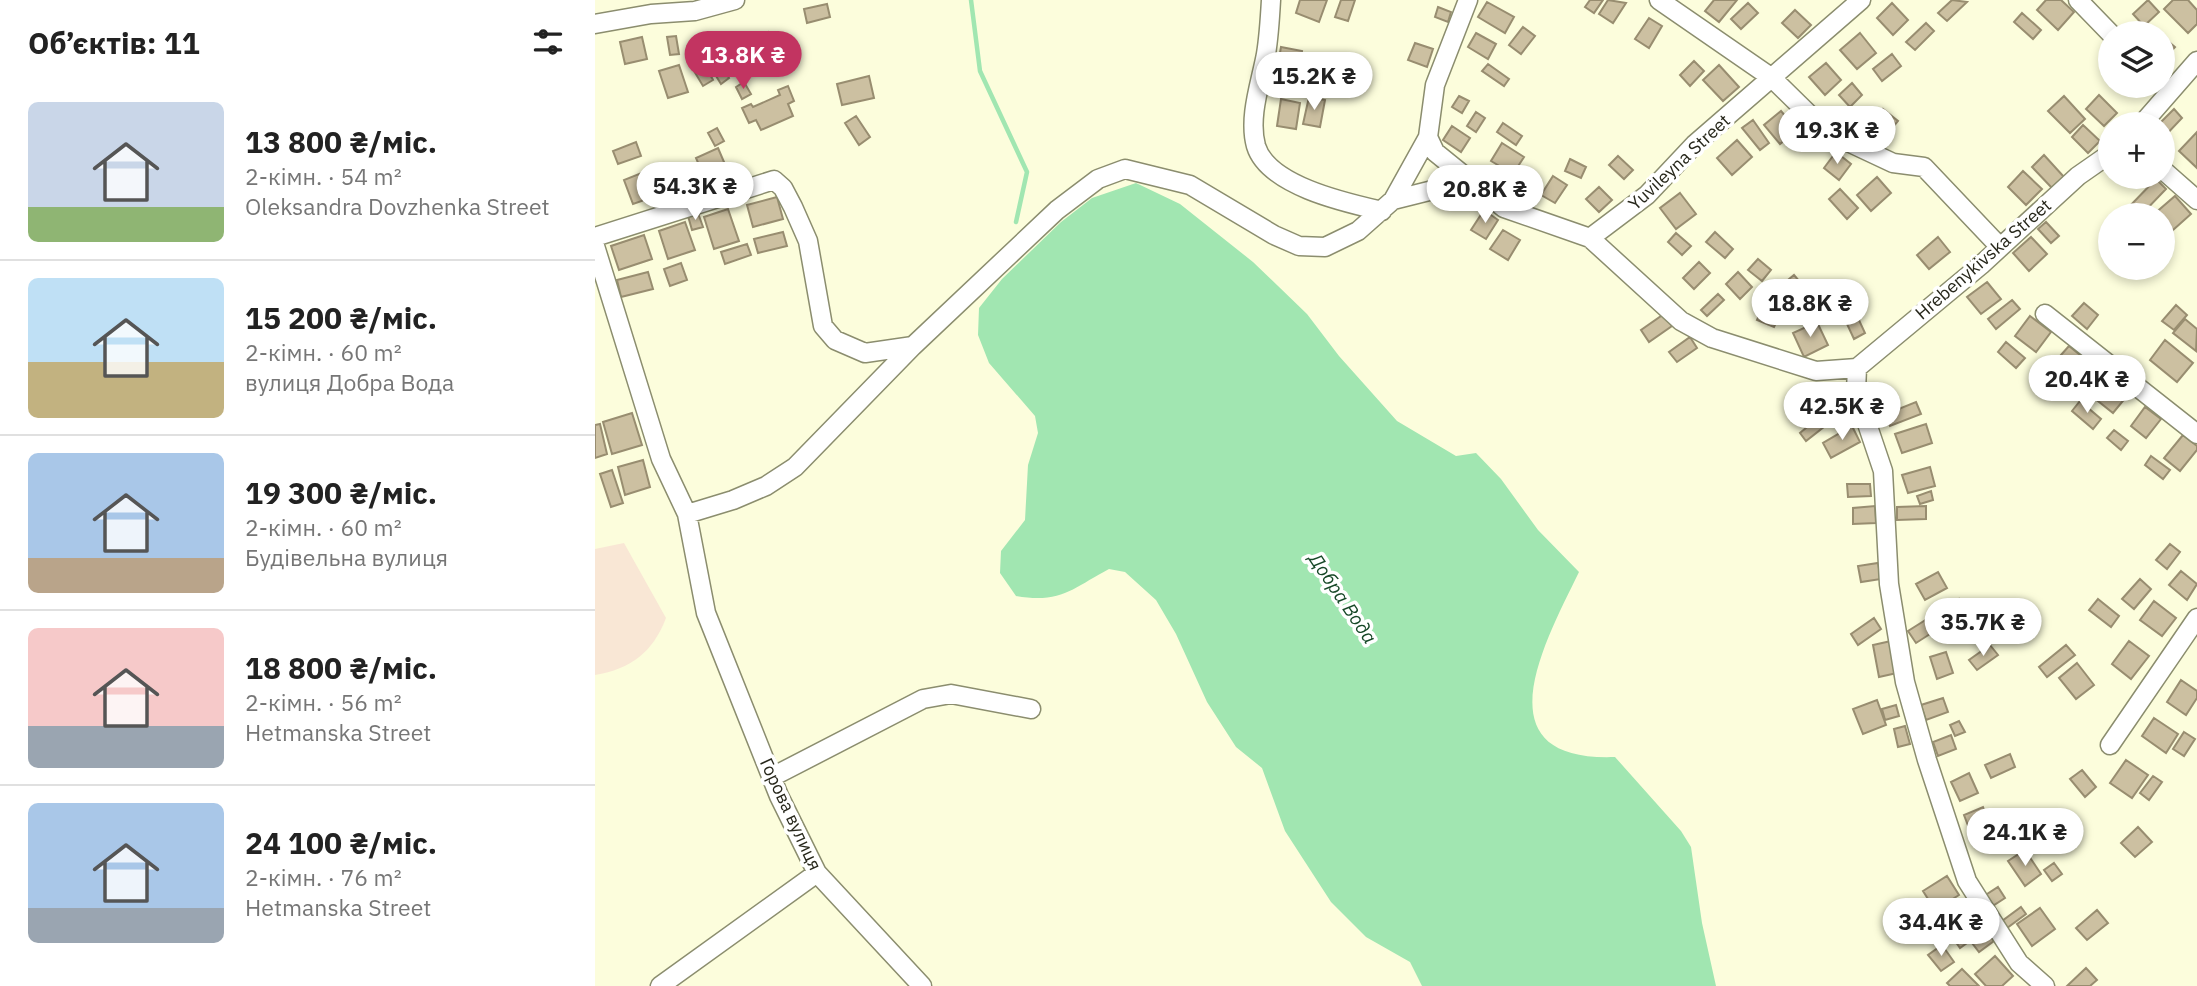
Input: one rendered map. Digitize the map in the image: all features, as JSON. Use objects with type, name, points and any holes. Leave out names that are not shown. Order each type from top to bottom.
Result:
[{"type":"street","points":[[595,24],[651,14],[695,11],[735,0]]},
{"type":"street","points":[[1271,0],[1267,52],[1255,108],[1256,146],[1266,163],[1324,197],[1387,206],[1469,181]]},
{"type":"street","points":[[687,514],[733,500],[766,486],[795,467],[913,346],[1057,210],[1098,179],[1125,169],[1190,185],[1274,235],[1299,246],[1325,247],[1358,231],[1387,206],[1428,136],[1435,85],[1468,0]]},
{"type":"street","points":[[1659,0],[1772,78],[1827,132],[1893,163],[1924,167],[1999,246]]},
{"type":"street","name":"Yuvileyna Street","points":[[1590,238],[1647,195],[1695,144],[1861,0]]},
{"type":"street","points":[[2078,0],[2098,21]]},
{"type":"street","points":[[2175,80],[2197,61]]},
{"type":"street","points":[[1428,136],[1435,152],[1504,208],[1590,238],[1682,321],[1713,338],[1816,371],[1857,368],[1856,391],[1883,471],[1889,584],[1905,682],[1927,760],[1967,881],[2019,963],[2045,986]]},
{"type":"street","name":"Hrebenykivska Street","points":[[1857,368],[2078,176],[2098,162]]},
{"type":"street","points":[[595,237],[774,180],[783,188],[808,241],[823,326],[835,340],[865,353],[913,346]]},
{"type":"street","points":[[2175,181],[2197,200]]},
{"type":"street","name":"Горова вулиця","points":[[595,246],[661,460],[687,514],[706,613],[772,777],[817,873],[922,986]]},
{"type":"street","points":[[2045,314],[2197,434]]},
{"type":"street","points":[[2110,745],[2197,618]]},
{"type":"street","points":[[772,777],[923,699],[951,694],[1031,709]]},
{"type":"street","points":[[660,986],[817,873]]},
{"type":"shaded area","points":[[624,543],[666,618],[661,630],[639,657],[619,668],[595,675],[595,549]]},
{"type":"water","points":[[1136,183],[1180,204],[1253,262],[1307,314],[1339,356],[1397,421],[1456,456],[1476,453],[1501,479],[1538,530],[1579,572],[1539,663],[1533,693],[1534,719],[1547,740],[1573,753],[1615,757],[1681,831],[1691,847],[1702,923],[1716,986],[1422,986],[1410,962],[1366,937],[1331,902],[1285,831],[1262,768],[1236,747],[1207,702],[1176,634],[1156,600],[1125,572],[1109,569],[1056,596],[1016,596],[1000,573],[1001,551],[1025,520],[1028,465],[1038,433],[1035,416],[989,363],[978,335],[979,308],[1002,279],[1061,222],[1092,198]]},
{"type":"building","points":[[1300,0],[1327,0],[1319,22],[1296,13]]},
{"type":"building","points":[[1341,0],[1355,0],[1348,21],[1335,17]]},
{"type":"building","points":[[1590,0],[1603,0],[1594,13],[1585,7]]},
{"type":"building","points":[[1608,0],[1626,3],[1613,23],[1599,14]]},
{"type":"building","points":[[1714,0],[1737,0],[1719,22],[1705,11]]},
{"type":"building","points":[[1952,0],[1967,2],[1947,21],[1938,13]]},
{"type":"building","points":[[2046,0],[2061,0],[2074,12],[2058,30],[2037,10]]},
{"type":"building","points":[[2148,0],[2159,12],[2149,21],[2139,21],[2133,14]]},
{"type":"building","points":[[2173,0],[2188,0],[2197,10],[2197,24],[2188,33],[2164,9]]},
{"type":"building","points":[[1487,2],[1514,17],[1505,33],[1478,17]]},
{"type":"building","points":[[1748,3],[1758,13],[1741,29],[1731,19]]},
{"type":"building","points":[[1892,3],[1908,20],[1893,35],[1877,18]]},
{"type":"building","points":[[827,4],[830,17],[807,23],[804,9]]},
{"type":"building","points":[[1438,7],[1451,12],[1448,22],[1435,17]]},
{"type":"building","points":[[1795,10],[1811,25],[1798,38],[1782,23]]},
{"type":"building","points":[[2022,13],[2041,30],[2033,39],[2014,22]]},
{"type":"building","points":[[1649,18],[1662,26],[1649,48],[1635,39]]},
{"type":"building","points":[[1926,23],[1934,31],[1915,50],[1906,42]]},
{"type":"building","points":[[1523,27],[1535,36],[1521,54],[1509,45]]},
{"type":"building","points":[[768,32],[774,48],[749,57],[743,41]]},
{"type":"building","points":[[1476,33],[1496,44],[1488,59],[1468,47]]},
{"type":"building","points":[[1860,33],[1876,53],[1857,69],[1840,50]]},
{"type":"building","points":[[676,36],[679,54],[670,55],[667,37]]},
{"type":"building","points":[[642,37],[647,59],[625,64],[620,42]]},
{"type":"building","points":[[1415,43],[1433,49],[1427,67],[1408,60]]},
{"type":"building","points":[[1281,47],[1302,51],[1296,85],[1275,81]]},
{"type":"building","points":[[1892,54],[1901,66],[1882,81],[1873,69]]},
{"type":"building","points":[[1694,61],[1704,71],[1690,86],[1680,75]]},
{"type":"building","points":[[1826,63],[1841,80],[1825,95],[1809,77]]},
{"type":"building","points":[[1488,64],[1509,79],[1504,86],[1482,71]]},
{"type":"building","points":[[679,65],[688,92],[668,98],[659,71]]},
{"type":"building","points":[[705,65],[713,80],[703,86],[694,71]]},
{"type":"building","points":[[1719,65],[1739,87],[1723,101],[1703,80]]},
{"type":"building","points":[[721,66],[729,78],[721,84],[713,71]]},
{"type":"building","points":[[869,76],[874,98],[842,105],[837,84]]},
{"type":"building","points":[[744,82],[751,94],[742,99],[736,87]]},
{"type":"building","points":[[1852,83],[1862,95],[1850,107],[1839,95]]},
{"type":"building","points":[[788,86],[794,101],[788,104],[793,116],[761,130],[756,120],[749,123],[742,108],[751,104],[753,107],[780,95],[778,90]]},
{"type":"building","points":[[1459,96],[1469,101],[1462,113],[1452,107]]},
{"type":"building","points":[[2064,96],[2085,119],[2070,133],[2048,111]]},
{"type":"building","points":[[2098,96],[2116,112],[2098,112],[2098,120],[2086,109]]},
{"type":"building","points":[[1309,97],[1325,100],[1320,127],[1303,124]]},
{"type":"building","points":[[1281,99],[1300,103],[1296,129],[1277,126]]},
{"type":"building","points":[[1883,109],[1898,121],[1884,138],[1869,126]]},
{"type":"building","points":[[2174,109],[2182,118],[2175,125],[2175,112],[2171,112]]},
{"type":"building","points":[[1781,111],[1797,130],[1780,144],[1764,125]]},
{"type":"building","points":[[1476,112],[1485,118],[1476,132],[1467,126]]},
{"type":"building","points":[[856,116],[870,137],[859,145],[845,123]]},
{"type":"building","points":[[1753,120],[1769,143],[1760,150],[1742,128]]},
{"type":"building","points":[[1503,123],[1522,136],[1516,145],[1497,132]]},
{"type":"building","points":[[2083,125],[2098,139],[2098,143],[2088,153],[2072,137]]},
{"type":"building","points":[[1452,126],[1470,138],[1461,152],[1443,140]]},
{"type":"building","points":[[717,128],[724,141],[715,146],[708,133]]},
{"type":"building","points":[[2197,132],[2197,168],[2179,151]]},
{"type":"building","points":[[1737,140],[1752,157],[1732,175],[1717,158]]},
{"type":"building","points":[[636,142],[641,156],[618,164],[613,151]]},
{"type":"building","points":[[1502,143],[1524,157],[1513,174],[1491,161]]},
{"type":"building","points":[[718,148],[727,169],[705,179],[696,158]]},
{"type":"building","points":[[1836,152],[1851,164],[1839,180],[1824,168]]},
{"type":"building","points":[[2044,155],[2064,177],[2052,188],[2032,167]]},
{"type":"building","points":[[1618,156],[1633,170],[1624,179],[1609,165]]},
{"type":"building","points":[[1570,159],[1586,167],[1581,178],[1565,171]]},
{"type":"building","points":[[649,170],[659,195],[633,204],[624,180]]},
{"type":"building","points":[[2023,171],[2042,189],[2026,205],[2008,187]]},
{"type":"building","points":[[1553,176],[1567,185],[1555,203],[1541,195]]},
{"type":"building","points":[[668,177],[672,191],[663,194],[659,180]]},
{"type":"building","points":[[1877,177],[1891,193],[1871,211],[1857,195]]},
{"type":"building","points":[[1599,187],[1612,200],[1599,212],[1586,199]]},
{"type":"building","points":[[1840,189],[1858,208],[1847,219],[1829,199]]},
{"type":"building","points":[[2146,189],[2166,189],[2153,203],[2133,203]]},
{"type":"building","points":[[1680,193],[1696,214],[1676,229],[1660,208]]},
{"type":"building","points":[[2175,196],[2191,214],[2175,228],[2175,203],[2167,203]]},
{"type":"building","points":[[777,197],[783,219],[753,227],[747,205]]},
{"type":"building","points":[[728,209],[739,241],[714,249],[704,217]]},
{"type":"building","points":[[1484,210],[1498,220],[1486,239],[1471,230]]},
{"type":"building","points":[[698,213],[703,227],[692,230],[688,216]]},
{"type":"building","points":[[685,222],[695,250],[668,259],[659,231]]},
{"type":"building","points":[[2046,222],[2059,236],[2051,243],[2038,229]]},
{"type":"building","points":[[1503,230],[1520,240],[1508,260],[1490,249]]},
{"type":"building","points":[[783,232],[787,246],[758,253],[754,239]]},
{"type":"building","points":[[1715,232],[1733,249],[1725,258],[1706,242]]},
{"type":"building","points":[[1676,233],[1691,246],[1682,255],[1668,242]]},
{"type":"building","points":[[644,235],[652,259],[619,270],[611,246]]},
{"type":"building","points":[[1938,237],[1950,252],[1929,269],[1917,255]]},
{"type":"building","points":[[2031,237],[2047,254],[2029,271],[2013,253]]},
{"type":"building","points":[[747,244],[751,255],[725,264],[721,252]]},
{"type":"building","points":[[1758,259],[1771,270],[1762,281],[1748,270]]},
{"type":"building","points":[[1699,262],[1710,273],[1694,289],[1683,278]]},
{"type":"building","points":[[681,263],[687,280],[670,286],[664,269]]},
{"type":"building","points":[[648,272],[653,289],[621,297],[617,280]]},
{"type":"building","points":[[1738,272],[1752,287],[1740,299],[1726,284]]},
{"type":"building","points":[[1794,275],[1800,282],[1787,292],[1782,285]]},
{"type":"building","points":[[1987,282],[2001,299],[1981,314],[1967,297]]},
{"type":"building","points":[[1802,293],[1811,304],[1797,314],[1789,303]]},
{"type":"building","points":[[1718,294],[1724,300],[1707,316],[1701,310]]},
{"type":"building","points":[[1766,300],[1783,308],[1774,327],[1757,320]]},
{"type":"building","points":[[2012,300],[2020,309],[1996,329],[1988,319]]},
{"type":"building","points":[[2084,303],[2098,315],[2087,329],[2072,316]]},
{"type":"building","points":[[2176,305],[2187,315],[2174,330],[2162,321]]},
{"type":"building","points":[[1664,314],[1672,326],[1649,342],[1641,330]]},
{"type":"building","points":[[2030,316],[2051,332],[2036,352],[2015,336]]},
{"type":"building","points":[[1858,318],[1865,333],[1854,339],[1847,324]]},
{"type":"building","points":[[2185,319],[2197,329],[2196,351],[2173,333]]},
{"type":"building","points":[[1817,322],[1828,345],[1804,357],[1793,333]]},
{"type":"building","points":[[1690,337],[1697,348],[1677,362],[1669,352]]},
{"type":"building","points":[[2165,340],[2193,363],[2177,382],[2150,360]]},
{"type":"building","points":[[2006,342],[2025,358],[2016,368],[1998,352]]},
{"type":"building","points":[[2069,346],[2091,364],[2075,383],[2052,365]]},
{"type":"building","points":[[2041,367],[2057,380],[2049,390],[2033,378]]},
{"type":"building","points":[[2102,376],[2127,396],[2113,413],[2088,393]]},
{"type":"building","points":[[2080,401],[2101,419],[2093,429],[2072,411]]},
{"type":"building","points":[[1916,402],[1921,414],[1890,426],[1886,414]]},
{"type":"building","points":[[2145,407],[2161,419],[2146,438],[2131,426]]},
{"type":"building","points":[[632,413],[642,445],[612,454],[603,422]]},
{"type":"building","points":[[1818,418],[1825,426],[1806,441],[1800,433]]},
{"type":"building","points":[[600,424],[607,454],[595,458],[595,425]]},
{"type":"building","points":[[1926,424],[1932,443],[1902,453],[1895,434]]},
{"type":"building","points":[[1852,426],[1860,442],[1831,458],[1823,443]]},
{"type":"building","points":[[2114,430],[2128,441],[2121,450],[2107,438]]},
{"type":"building","points":[[2183,435],[2197,446],[2197,450],[2180,471],[2164,458]]},
{"type":"building","points":[[2151,456],[2170,470],[2163,479],[2145,465]]},
{"type":"building","points":[[643,460],[650,487],[625,495],[618,467]]},
{"type":"building","points":[[1930,467],[1935,486],[1908,493],[1902,475]]},
{"type":"building","points":[[612,470],[623,503],[611,507],[600,474]]},
{"type":"building","points":[[1847,484],[1870,484],[1871,496],[1848,497]]},
{"type":"building","points":[[1931,491],[1933,500],[1920,504],[1917,496]]},
{"type":"building","points":[[1875,506],[1876,523],[1853,524],[1853,508]]},
{"type":"building","points":[[1926,506],[1926,519],[1897,520],[1897,507]]},
{"type":"building","points":[[2170,544],[2180,552],[2167,569],[2156,560]]},
{"type":"building","points":[[1878,563],[1881,579],[1861,582],[1858,566]]},
{"type":"building","points":[[2181,571],[2197,584],[2187,600],[2169,585]]},
{"type":"building","points":[[1938,572],[1947,588],[1925,600],[1916,584]]},
{"type":"building","points":[[2140,579],[2151,589],[2134,609],[2122,599]]},
{"type":"building","points":[[1959,599],[1966,611],[1916,643],[1908,631]]},
{"type":"building","points":[[2098,599],[2119,616],[2111,627],[2089,610]]},
{"type":"building","points":[[2154,601],[2176,618],[2162,636],[2140,620]]},
{"type":"building","points":[[1874,618],[1881,629],[1858,645],[1851,634]]},
{"type":"building","points":[[1891,641],[1897,673],[1879,677],[1873,645]]},
{"type":"building","points":[[2129,641],[2149,656],[2131,679],[2112,664]]},
{"type":"building","points":[[1990,645],[1998,655],[1977,670],[1969,660]]},
{"type":"building","points":[[2066,645],[2075,655],[2047,677],[2039,667]]},
{"type":"building","points":[[1946,652],[1953,673],[1937,679],[1930,657]]},
{"type":"building","points":[[2077,663],[2094,685],[2076,699],[2059,678]]},
{"type":"building","points":[[2181,680],[2197,691],[2197,698],[2186,715],[2167,702]]},
{"type":"building","points":[[1943,698],[1948,712],[1926,720],[1921,705]]},
{"type":"building","points":[[1877,700],[1886,725],[1863,734],[1853,709]]},
{"type":"building","points":[[1896,705],[1899,716],[1885,720],[1882,709]]},
{"type":"building","points":[[2154,718],[2178,734],[2166,753],[2142,736]]},
{"type":"building","points":[[1959,721],[1965,732],[1955,736],[1950,725]]},
{"type":"building","points":[[1905,726],[1910,744],[1898,747],[1894,729]]},
{"type":"building","points":[[2184,732],[2195,739],[2184,756],[2173,749]]},
{"type":"building","points":[[1951,735],[1956,749],[1938,756],[1933,742]]},
{"type":"building","points":[[2010,754],[2015,767],[1991,778],[1985,765]]},
{"type":"building","points":[[2126,760],[2148,775],[2132,798],[2110,783]]},
{"type":"building","points":[[2082,770],[2096,787],[2085,797],[2070,779]]},
{"type":"building","points":[[1969,773],[1978,793],[1960,801],[1951,782]]},
{"type":"building","points":[[2153,776],[2162,782],[2149,800],[2140,793]]},
{"type":"building","points":[[1983,807],[1991,828],[1972,836],[1964,815]]},
{"type":"building","points":[[2138,827],[2152,842],[2135,857],[2121,843]]},
{"type":"building","points":[[2025,850],[2041,874],[2025,886],[2008,861]]},
{"type":"building","points":[[2054,863],[2062,874],[2052,881],[2044,870]]},
{"type":"building","points":[[1947,876],[1959,895],[1935,910],[1923,891]]},
{"type":"building","points":[[1998,887],[2005,898],[1991,907],[1984,896]]},
{"type":"building","points":[[1910,904],[1922,927],[1899,939],[1887,915]]},
{"type":"building","points":[[2021,907],[2026,914],[2007,928],[2002,921]]},
{"type":"building","points":[[2040,908],[2055,929],[2032,946],[2017,924]]},
{"type":"building","points":[[2097,910],[2108,923],[2087,940],[2076,928]]},
{"type":"building","points":[[1966,917],[1978,935],[1960,948],[1947,929]]},
{"type":"building","points":[[1987,931],[1994,941],[1979,952],[1972,943]]},
{"type":"building","points":[[1942,945],[1954,962],[1941,971],[1928,955]]},
{"type":"building","points":[[1995,956],[2013,976],[2002,986],[1986,986],[1975,974]]},
{"type":"building","points":[[2086,968],[2097,980],[2090,986],[2067,986]]},
{"type":"building","points":[[1962,969],[1979,986],[1950,986],[1947,983]]},
{"type":"waterway","name":"Добра Вода","points":[[971,0],[980,71],[1027,172],[1016,222]]}]
